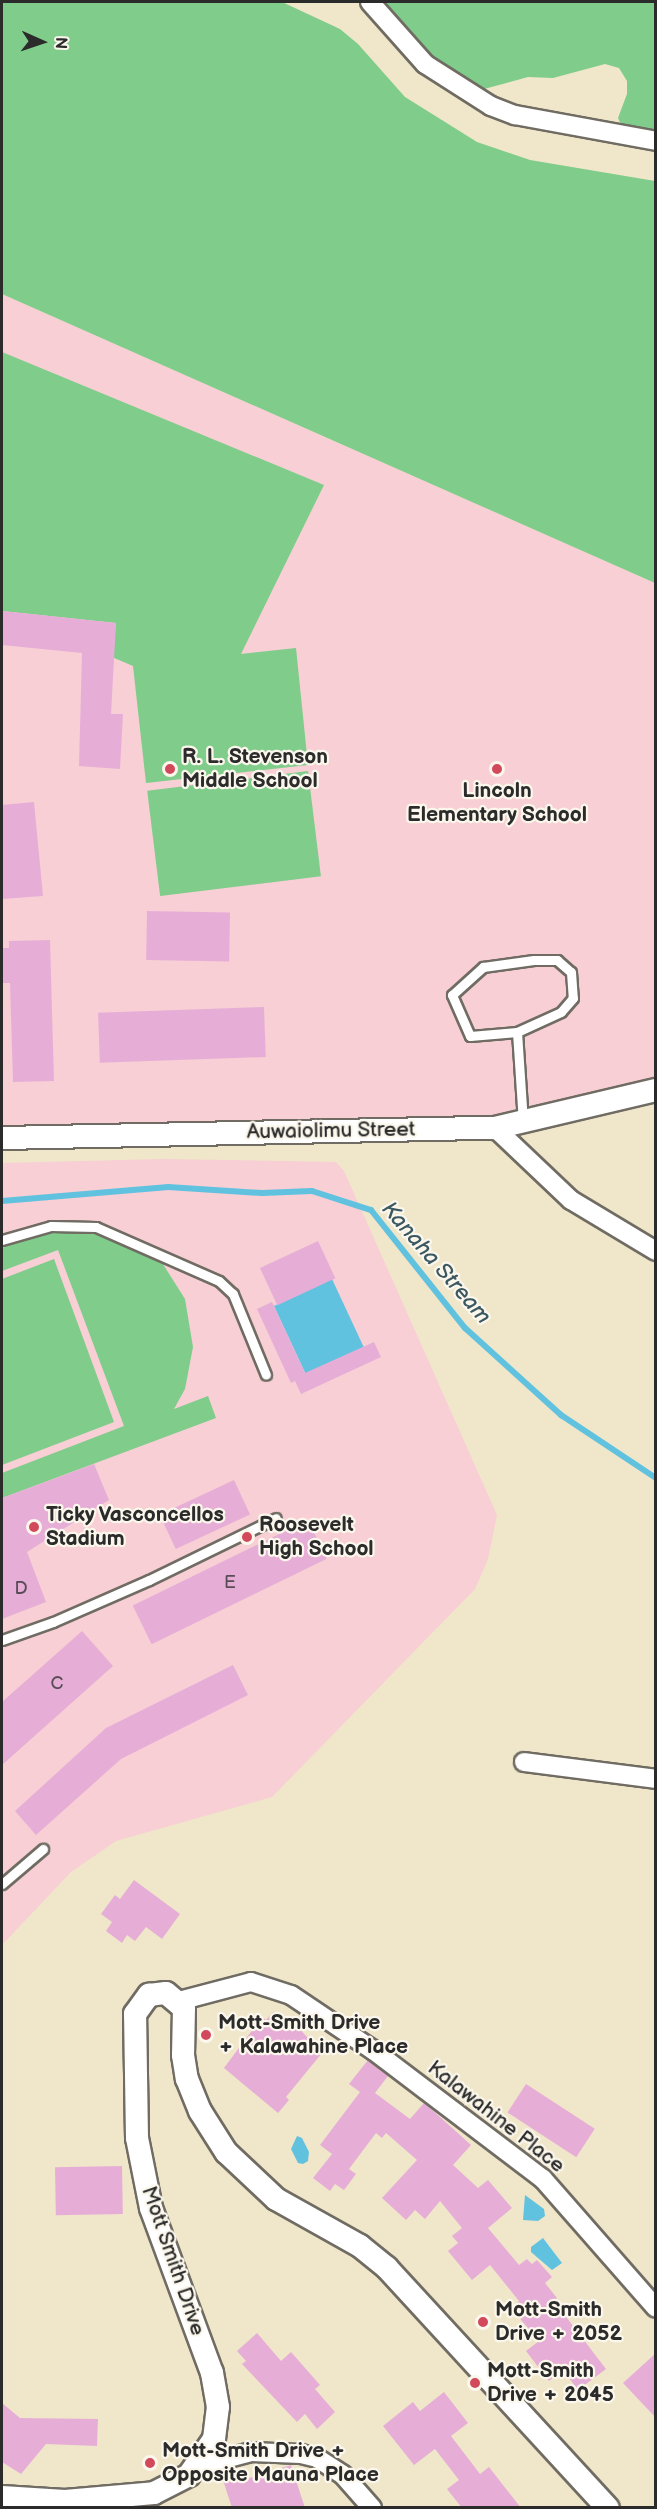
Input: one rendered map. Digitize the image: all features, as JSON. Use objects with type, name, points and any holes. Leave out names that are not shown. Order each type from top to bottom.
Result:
[{"type":"street","points":[[370,2],[425,64],[491,106],[515,115],[656,141]]},
{"type":"street","name":"Auwaiolimu Street","points":[[2,1138],[495,1128],[656,1090]]},
{"type":"street","points":[[495,1128],[571,1200],[656,1251]]},
{"type":"street","points":[[524,1762],[656,1779]]},
{"type":"street","name":"Kalawahine Place","points":[[179,2001],[251,1982],[291,1995],[373,2050],[543,2179],[656,2308]]},
{"type":"street","name":"Mott Smith Drive","points":[[2,2497],[65,2501],[148,2494],[178,2483],[198,2466],[214,2439],[216,2390],[151,2208],[137,2138],[135,2014],[149,1995],[166,1993],[179,2001]]},
{"type":"street","points":[[179,2001],[186,2015],[183,2055],[187,2079],[200,2111],[226,2152],[276,2199],[360,2246],[387,2268],[608,2508]]},
{"type":"street","points":[[198,2466],[251,2452],[302,2454],[317,2458],[343,2475],[372,2508]]},
{"type":"lane","points":[[558,960],[571,972],[573,998],[561,1012],[517,1032],[470,1036],[452,995],[483,967],[558,960]]},
{"type":"lane","points":[[517,1032],[523,1122]]},
{"type":"lane","points":[[2,1240],[51,1226],[96,1227],[219,1281],[233,1294],[266,1375]]},
{"type":"lane","points":[[2,1640],[139,1585],[276,1518]]},
{"type":"lane","points":[[2,1884],[43,1849]]},
{"type":"shaded area","points":[[2,294],[655,583],[655,1090],[495,1128],[2,1132]]},
{"type":"shaded area","name":"Roosevelt High School","points":[[163,1159],[336,1162],[344,1171],[497,1515],[488,1559],[475,1589],[272,1797],[116,1841],[71,1872],[2,1945],[2,1163]]},
{"type":"green space","points":[[2,2],[282,2],[340,29],[358,44],[405,97],[477,142],[530,160],[655,181],[655,583],[2,294]]},
{"type":"green space","points":[[378,2],[655,2],[655,138],[625,133],[618,118],[627,94],[627,81],[619,68],[605,64],[553,78],[528,77],[473,92],[452,80]]},
{"type":"green space","points":[[2,352],[324,485],[241,654],[296,648],[308,765],[146,783],[133,666],[112,657],[116,623],[2,611]]},
{"type":"green space","points":[[308,771],[321,876],[160,896],[147,791]]},
{"type":"green space","points":[[85,1232],[126,1241],[161,1261],[185,1299],[193,1347],[185,1389],[174,1409],[208,1396],[216,1418],[2,1498],[2,1473],[124,1426],[58,1250],[2,1271],[2,1248],[41,1233]]},
{"type":"green space","points":[[54,1259],[114,1422],[2,1465],[2,1279]]},
{"type":"water","points":[[332,1279],[364,1347],[306,1374],[274,1306]]},
{"type":"water","points":[[297,2136],[302,2138],[309,2152],[308,2161],[303,2164],[298,2163],[291,2149]]},
{"type":"water","points":[[525,2195],[544,2209],[545,2216],[538,2221],[523,2220]]},
{"type":"water","points":[[543,2238],[562,2263],[552,2270],[531,2252],[531,2247]]},
{"type":"building","points":[[2,611],[116,623],[111,714],[123,714],[120,769],[79,766],[82,653],[2,645]]},
{"type":"building","points":[[34,802],[43,896],[2,899],[2,805]]},
{"type":"building","points":[[147,911],[230,912],[229,961],[146,960]]},
{"type":"building","points":[[50,940],[54,1081],[13,1082],[10,983],[2,983],[2,948],[9,948],[9,941]]},
{"type":"building","points":[[264,1007],[266,1057],[100,1063],[98,1013]]},
{"type":"building","points":[[318,1241],[335,1278],[277,1305],[260,1268]]},
{"type":"building","points":[[272,1302],[305,1373],[374,1342],[381,1357],[301,1394],[295,1381],[291,1383],[257,1309]]},
{"type":"building","name":"Ticky Vasconcellos Stadium","points":[[94,1464],[109,1500],[27,1552],[46,1602],[2,1619],[2,1498]]},
{"type":"building","points":[[234,1480],[250,1514],[176,1549],[160,1515]]},
{"type":"building","points":[[308,1520],[327,1559],[152,1644],[133,1605]]},
{"type":"building","points":[[82,1631],[113,1666],[2,1765],[2,1702]]},
{"type":"building","points":[[233,1665],[248,1695],[121,1759],[36,1835],[15,1811],[106,1728]]},
{"type":"building","points":[[134,1880],[180,1914],[162,1939],[146,1927],[135,1941],[127,1935],[122,1943],[106,1931],[112,1922],[101,1914],[115,1895],[120,1899]]},
{"type":"building","points":[[273,2012],[292,2028],[295,2024],[322,2053],[286,2097],[289,2100],[278,2113],[224,2068],[262,2017],[266,2020]]},
{"type":"building","points":[[368,2060],[388,2076],[375,2093],[410,2119],[424,2103],[429,2107],[471,2145],[453,2165],[478,2188],[488,2180],[512,2208],[488,2228],[519,2265],[527,2259],[532,2264],[537,2260],[552,2277],[545,2283],[557,2298],[554,2301],[606,2369],[578,2390],[563,2370],[549,2381],[526,2351],[539,2341],[511,2308],[519,2301],[490,2265],[472,2280],[448,2251],[458,2243],[452,2236],[462,2228],[440,2201],[425,2219],[415,2210],[406,2220],[382,2198],[417,2160],[386,2133],[382,2138],[376,2133],[349,2169],[356,2174],[344,2190],[335,2184],[330,2191],[313,2178],[332,2154],[320,2145],[360,2092],[349,2084]]},
{"type":"building","points":[[526,2084],[595,2129],[576,2157],[507,2113]]},
{"type":"building","points":[[122,2166],[123,2214],[56,2215],[55,2167]]},
{"type":"building","points":[[257,2333],[281,2361],[291,2352],[320,2385],[315,2389],[335,2412],[317,2429],[305,2414],[297,2422],[242,2364],[246,2361],[237,2351]]},
{"type":"building","points":[[656,2353],[656,2418],[623,2383]]},
{"type":"building","points":[[444,2392],[468,2423],[451,2436],[480,2474],[489,2467],[521,2508],[462,2508],[447,2489],[459,2480],[435,2449],[414,2465],[383,2426],[413,2402],[420,2411]]},
{"type":"building","points":[[2,2403],[20,2418],[98,2419],[97,2446],[46,2444],[21,2474],[2,2462]]},
{"type":"building","points":[[291,2465],[305,2508],[232,2508],[223,2480],[241,2474],[243,2480]]},
{"type":"waterway","name":"Kanaha Stream","points":[[2,1201],[168,1187],[262,1193],[312,1191],[371,1210],[465,1328],[561,1415],[656,1478]]},
{"type":"place","name":"R. L. Stevenson Middle School","points":[[170,769]]},
{"type":"place","name":"Lincoln Elementary School","points":[[497,769]]},
{"type":"place","name":"Ticky Vasconcellos Stadium","points":[[34,1527]]},
{"type":"place","name":"Roosevelt High School","points":[[247,1537]]},
{"type":"place","name":"Mott-Smith Drive + Kalawahine Place","points":[[206,2035]]},
{"type":"place","name":"Mott-Smith Drive + 2052","points":[[483,2322]]},
{"type":"place","name":"Mott-Smith Drive + 2045","points":[[475,2383]]},
{"type":"place","name":"Mott-Smith Drive + Opposite Mauna Place","points":[[150,2463]]}]
